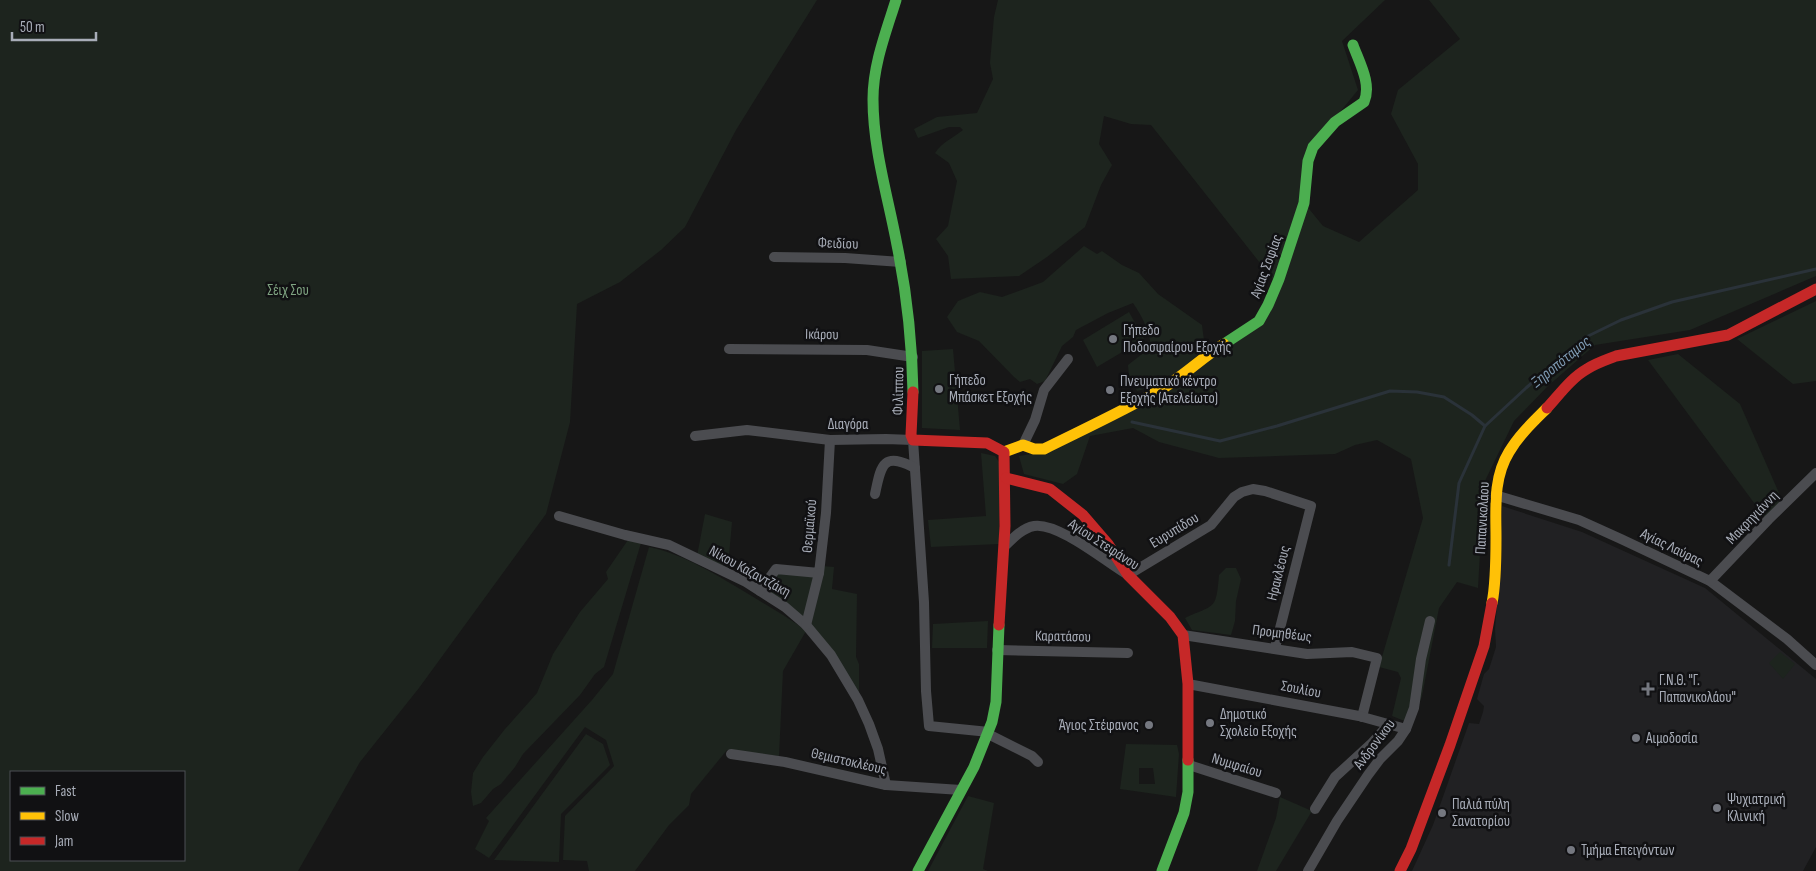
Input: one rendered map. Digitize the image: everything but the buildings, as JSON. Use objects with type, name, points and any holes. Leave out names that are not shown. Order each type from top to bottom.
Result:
[{"type":"street","name":"Φιλίππου","points":[[896,0],[876,75],[873,98],[881,175],[901,262],[913,357],[914,392],[911,435],[913,440],[924,602],[928,726],[989,733]]},
{"type":"street","name":"Αγίας Σοφίας","points":[[1004,452],[1023,445],[1034,449],[1044,449],[1159,392],[1186,373],[1209,353],[1259,321],[1279,279],[1304,203],[1308,161],[1314,147],[1321,136],[1335,122],[1367,99],[1368,89],[1353,46]]},
{"type":"street","name":"Φειδίου","points":[[774,257],[845,258],[901,262]]},
{"type":"street","name":"Παπανικολάου","points":[[1400,871],[1411,849],[1450,745],[1484,646],[1493,598],[1496,539],[1495,495],[1500,473],[1508,453],[1520,435],[1559,393],[1586,369],[1616,356],[1728,335],[1816,289]]},
{"type":"street","name":"Ικάρου","points":[[730,349],[860,350],[913,357]]},
{"type":"street","points":[[1023,445],[1044,390],[1068,359]]},
{"type":"street","name":"Διαγόρα","points":[[695,436],[747,430],[830,440],[886,439],[987,443],[1004,452]]},
{"type":"street","name":"Θερμαϊκού","points":[[760,592],[776,568],[820,573],[830,440]]},
{"type":"street","points":[[918,871],[989,733],[995,695],[1006,545],[1004,452]]},
{"type":"street","points":[[875,494],[880,469],[886,462],[904,462],[915,468]]},
{"type":"street","name":"Μακρηγιάννη","points":[[1710,582],[1769,519],[1816,473]]},
{"type":"street","points":[[1006,478],[1050,489],[1057,493],[1083,515],[1108,544],[1128,575]]},
{"type":"street","name":"Ευρυπίδου","points":[[1128,575],[1211,526],[1234,497],[1242,492],[1253,489],[1265,491],[1311,506]]},
{"type":"street","name":"Αγίας Λαύρας","points":[[1495,495],[1579,520],[1621,538],[1710,582],[1787,639],[1816,665]]},
{"type":"street","name":"Ηρακλέους","points":[[1275,648],[1311,506]]},
{"type":"street","name":"Νίκου Καζαντζάκη","points":[[559,516],[625,535],[669,545],[746,582],[785,607],[806,625],[831,655],[858,700],[878,749],[886,785]]},
{"type":"street","name":"Αγίου Στεφάνου","points":[[1006,545],[1025,529],[1034,526],[1047,526],[1071,538],[1128,575],[1170,617],[1182,635],[1188,684],[1188,792],[1184,814],[1162,871]]},
{"type":"street","points":[[806,625],[820,573]]},
{"type":"street","name":"Ανδρονίκου","points":[[1308,871],[1337,820],[1368,775],[1406,729],[1414,708],[1421,659],[1430,621]]},
{"type":"street","name":"Προμηθέως","points":[[1182,635],[1307,654],[1340,651],[1377,658],[1362,716]]},
{"type":"street","name":"Καρατάσου","points":[[997,650],[1128,653]]},
{"type":"street","name":"Σουλίου","points":[[1188,684],[1362,716],[1406,729]]},
{"type":"street","points":[[1315,810],[1335,777],[1390,724]]},
{"type":"street","points":[[989,733],[1032,756],[1038,762]]},
{"type":"street","name":"Θεμιστοκλέους","points":[[731,754],[786,762],[886,785],[961,790]]},
{"type":"street","name":"Νυμφαίου","points":[[1189,766],[1276,793]]},
{"type":"shaded area","name":"Γ.Ν.Θ. \"Γ. Παπανικολάου\"","points":[[1502,506],[1582,532],[1705,588],[1816,679],[1816,847],[1803,871],[1412,871],[1433,825],[1469,723],[1479,724],[1483,712],[1484,706],[1477,699],[1484,674],[1489,669],[1496,647],[1495,629]]},
{"type":"green space","name":"Σέιχ Σου","points":[[0,0],[817,0],[736,130],[685,227],[661,250],[620,282],[577,304],[570,422],[546,514],[419,688],[360,762],[298,871],[0,871]]},
{"type":"green space","points":[[998,0],[1385,0],[1342,41],[1358,90],[1308,151],[1301,199],[1323,226],[1359,242],[1418,190],[1418,164],[1391,114],[1398,90],[1460,39],[1429,0],[1816,0],[1816,276],[1690,330],[1595,345],[1548,386],[1514,421],[1484,483],[1478,588],[1457,582],[1439,608],[1422,696],[1412,724],[1392,716],[1401,678],[1398,672],[1379,667],[1423,518],[1411,459],[1377,440],[1355,445],[1335,454],[1219,458],[1159,442],[1133,428],[1090,436],[1077,474],[1063,484],[1024,474],[1019,456],[1043,452],[1245,333],[1279,287],[1151,125],[1131,124],[1104,116],[1099,144],[1112,165],[1101,185],[1085,227],[1019,276],[951,279],[948,256],[936,239],[948,226],[957,181],[949,163],[935,153],[944,143],[963,130],[960,127],[949,127],[918,138],[914,129],[937,117],[977,113],[993,79],[990,63],[994,17]]},
{"type":"green space","points":[[1084,246],[1097,254],[1102,251],[1122,265],[1139,273],[1158,294],[1202,325],[1205,348],[1190,362],[1165,380],[1137,391],[1129,376],[1128,365],[1151,347],[1145,324],[1133,303],[1108,313],[1076,330],[1073,337],[1062,346],[1045,381],[1037,384],[1030,379],[1020,382],[979,341],[957,332],[947,317],[958,301],[980,292],[1002,297],[1043,282]]},
{"type":"green space","points":[[1816,301],[1816,381],[1793,384],[1737,339]]},
{"type":"green space","name":"Γήπεδο Ποδοσφαίρου Εξοχής","points":[[1129,312],[1144,339],[1097,367],[1083,340]]},
{"type":"green space","name":"Γήπεδο Μπάσκετ Εξοχής","points":[[953,349],[960,430],[922,428],[922,351]]},
{"type":"green space","points":[[1678,354],[1740,404],[1783,502],[1766,519],[1648,360]]},
{"type":"green space","points":[[981,453],[995,456],[999,462],[999,544],[931,547],[928,520],[986,516]]},
{"type":"green space","points":[[705,514],[732,522],[728,567],[697,556]]},
{"type":"green space","points":[[628,540],[641,543],[604,667],[595,674],[580,695],[523,754],[501,784],[493,789],[481,803],[473,806],[471,792],[473,773],[505,729],[537,693],[553,654],[580,612],[608,579],[606,572]]},
{"type":"green space","points":[[649,547],[675,555],[701,567],[778,612],[806,631],[783,671],[779,756],[727,750],[691,794],[689,805],[669,825],[635,871],[589,871],[587,861],[563,860],[565,816],[614,766],[606,740],[585,727],[489,858],[475,849],[489,821],[486,818],[613,674]]},
{"type":"green space","points":[[822,566],[834,567],[832,589],[857,594],[856,657],[859,664],[859,697],[808,623]]},
{"type":"green space","points":[[1226,568],[1236,568],[1241,579],[1231,635],[1192,630],[1185,618],[1212,605],[1217,595],[1219,575]]},
{"type":"green space","points":[[779,571],[817,575],[805,621],[766,588]]},
{"type":"green space","points":[[988,621],[987,648],[932,648],[933,624]]},
{"type":"green space","points":[[1780,652],[1795,664],[1783,679],[1769,663]]},
{"type":"green space","points":[[586,734],[603,744],[610,765],[561,814],[559,862],[494,860]]},
{"type":"green space","points":[[1126,744],[1177,745],[1179,754],[1176,797],[1120,789]],"holes":[[[1139,768],[1153,768],[1155,784],[1139,784]]]},
{"type":"green space","points":[[968,796],[994,803],[983,869],[988,871],[928,871]]},
{"type":"green space","points":[[1280,797],[1312,811],[1276,871],[1257,871],[1276,818]]},
{"type":"waterway","name":"Ξηροπόταμος","points":[[1449,565],[1459,483],[1485,426],[1584,338],[1621,320],[1672,302],[1816,269]]},
{"type":"waterway","points":[[1132,422],[1220,441],[1277,426],[1390,391],[1417,392],[1444,397],[1485,426]]},
{"type":"traffic: fast","points":[[896,0],[875,74],[873,99],[878,155],[904,282],[910,336],[913,392]]},
{"type":"traffic: fast","points":[[1224,344],[1259,321],[1268,305],[1279,279],[1304,203],[1308,161],[1313,147],[1335,122],[1364,102],[1366,81],[1353,45]]},
{"type":"traffic: fast","points":[[918,871],[974,767],[992,722],[996,702],[999,625]]},
{"type":"traffic: fast","points":[[1162,871],[1184,813],[1188,792],[1188,760]]},
{"type":"traffic: slow","points":[[1004,452],[1023,445],[1034,449],[1044,449],[1116,414],[1175,380],[1224,344]]},
{"type":"traffic: slow","points":[[1492,603],[1495,571],[1496,493],[1500,472],[1517,440],[1547,408]]},
{"type":"traffic: jam","points":[[1547,408],[1576,377],[1597,363],[1616,356],[1728,335],[1816,289]]},
{"type":"traffic: jam","points":[[913,392],[911,435],[913,440],[987,443],[1004,452],[1005,526],[999,625]]},
{"type":"traffic: jam","points":[[1006,478],[1050,489],[1083,515],[1108,544],[1128,575],[1170,617],[1183,635],[1188,684],[1188,760]]},
{"type":"traffic: jam","points":[[1400,871],[1411,849],[1450,745],[1484,646],[1492,603]]},
{"type":"place","name":"Γήπεδο Ποδοσφαίρου Εξοχής","points":[[1113,339]]},
{"type":"place","name":"Γήπεδο Μπάσκετ Εξοχής","points":[[939,389]]},
{"type":"place","name":"Πνευματικό κέντρο Εξοχής (Ατελείωτο)","points":[[1110,390]]},
{"type":"place","name":"Γ.Ν.Θ. \"Γ. Παπανικολάου\"","points":[[1648,689]]},
{"type":"place","name":"Δημοτικό Σχολείο Εξοχής","points":[[1210,723]]},
{"type":"place","name":"Άγιος Στέφανος","points":[[1149,725]]},
{"type":"place","name":"Αιμοδοσία","points":[[1636,738]]},
{"type":"place","name":"Ψυχιατρική Κλινική","points":[[1717,808]]},
{"type":"place","name":"Παλιά πύλη Σανατορίου","points":[[1442,813]]},
{"type":"place","name":"Τμήμα Επειγόντων","points":[[1571,850]]}]
